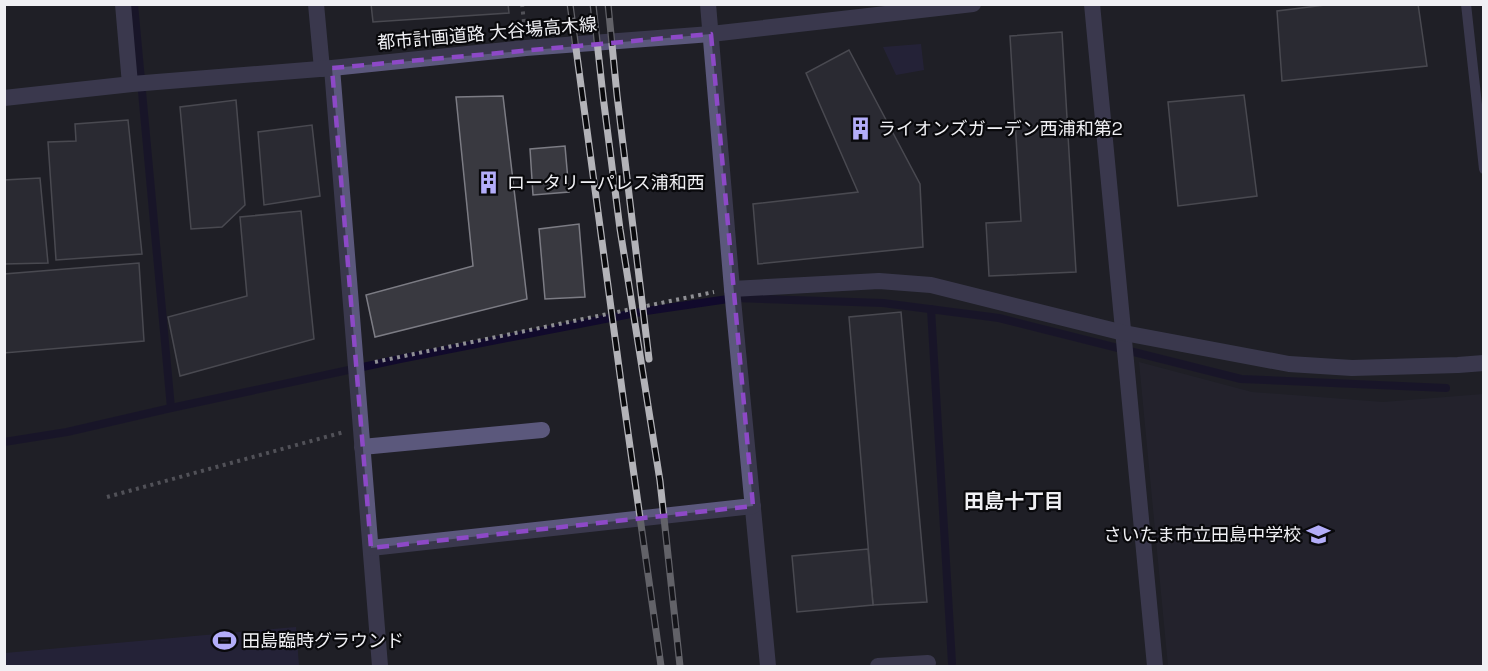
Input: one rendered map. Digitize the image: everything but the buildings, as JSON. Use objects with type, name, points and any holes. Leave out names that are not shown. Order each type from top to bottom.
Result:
[{"type":"street","points":[[123,4],[131,84]]},
{"type":"street","points":[[316,4],[327,68],[356,365],[380,666]]},
{"type":"street","points":[[708,4],[732,289],[768,666]]},
{"type":"street","name":"都市計画道路 大谷場高木線","points":[[4,98],[153,82],[711,34],[973,4]]},
{"type":"street","points":[[1092,4],[1155,666]]},
{"type":"street","points":[[732,289],[879,281],[931,285],[1124,334],[1289,364],[1353,368],[1458,366],[1484,363]]},
{"type":"street","points":[[363,447],[542,430]]},
{"type":"street","points":[[371,548],[753,506]]},
{"type":"street","points":[[878,666],[928,663]]},
{"type":"lane","points":[[1466,4],[1484,169]]},
{"type":"path","points":[[522,4],[524,22]]},
{"type":"path","points":[[356,365],[732,289]]},
{"type":"path","points":[[107,497],[361,427]]},
{"type":"highlighted area","points":[[711,34],[753,506],[371,548],[332,68]]},
{"type":"shaded area","points":[[921,44],[924,70],[896,75],[883,47]]},
{"type":"shaded area","name":"さいたま市立田島中学校","points":[[1139,362],[1252,392],[1383,402],[1483,394],[1483,666],[1168,666]]},
{"type":"shaded area","name":"田島臨時グラウンド","points":[[296,627],[299,666],[5,666],[5,653]]},
{"type":"waterway","points":[[134,4],[171,408]]},
{"type":"waterway","points":[[4,442],[67,432],[400,359],[646,311],[735,298],[883,303],[999,318],[1241,379],[1446,388]]},
{"type":"waterway","points":[[931,309],[952,663]]},
{"type":"railway","points":[[570,4],[661,666]]},
{"type":"railway","points":[[593,4],[620,229],[660,481],[680,666]]},
{"type":"railway","points":[[608,4],[649,359]]},
{"type":"place","name":"ライオンズガーデン西浦和第2","points":[[860,128]]},
{"type":"place","name":"ロータリーパレス浦和西","points":[[489,182]]},
{"type":"place","name":"さいたま市立田島中学校","points":[[1319,534]]},
{"type":"place","name":"田島臨時グラウンド","points":[[224,640]]},
{"type":"district","name":"田島十丁目","points":[[1014,501]]}]
